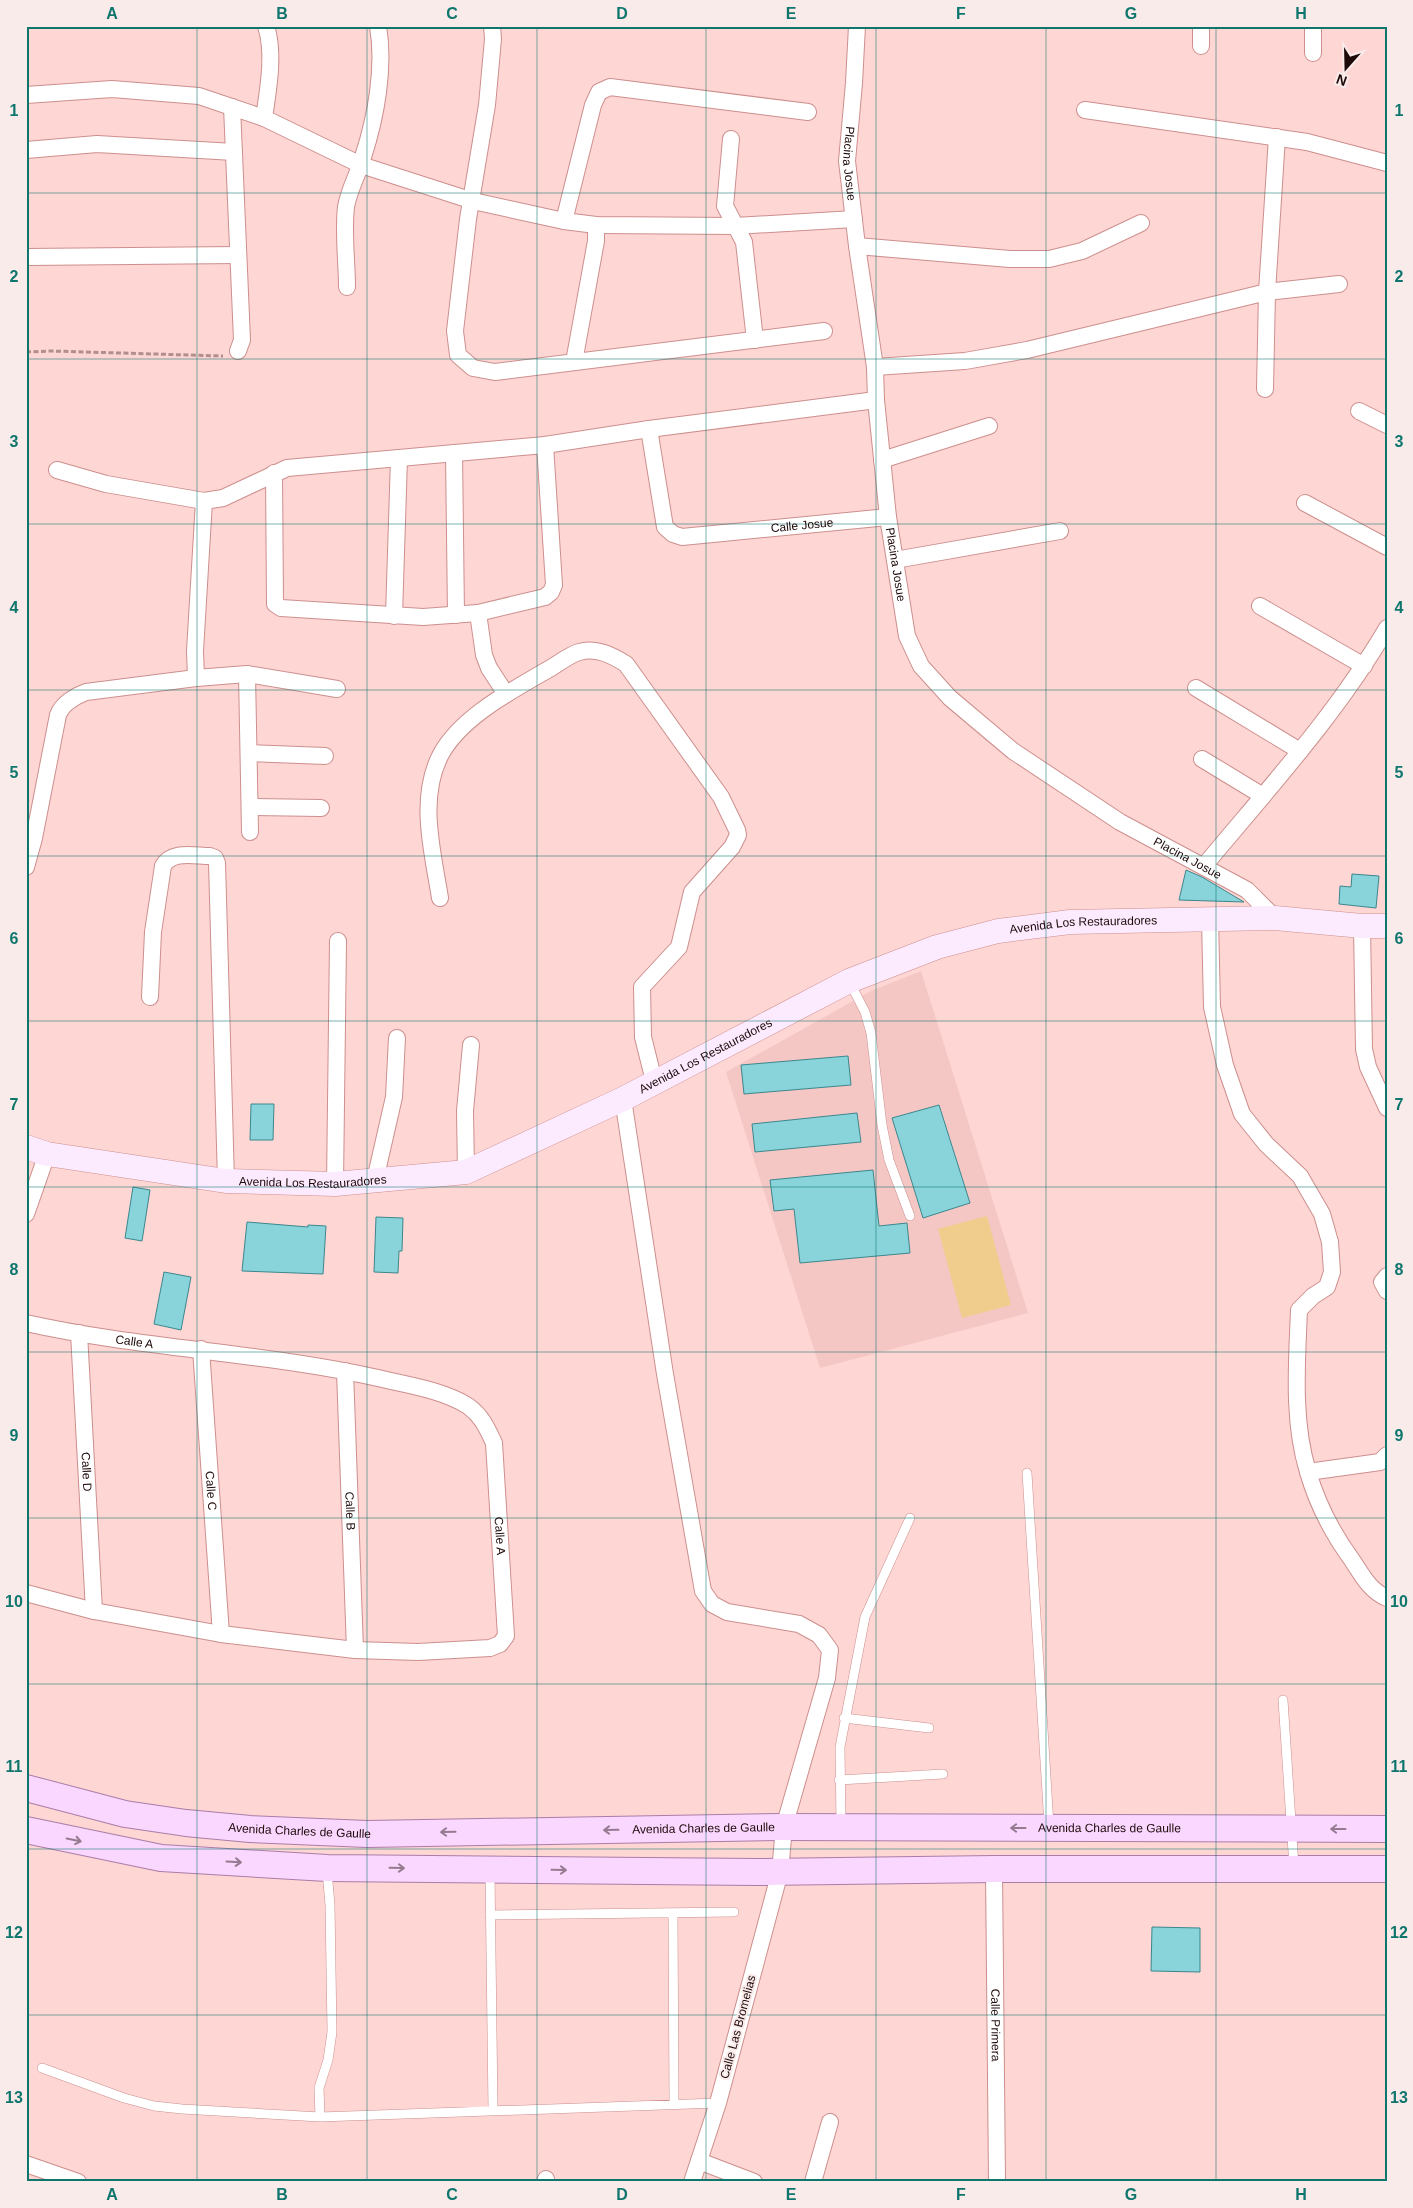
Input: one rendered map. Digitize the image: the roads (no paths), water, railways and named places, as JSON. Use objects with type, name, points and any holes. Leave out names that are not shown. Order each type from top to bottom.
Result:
[{"type":"main road","name":"Avenida Charles de Gaulle","points":[[26,1788],[125,1814],[186,1823],[250,1829],[367,1834],[784,1827],[1387,1829]]},
{"type":"main road","points":[[26,1830],[161,1858],[326,1868],[780,1872],[994,1869],[1387,1869]]},
{"type":"street","points":[[264,118],[269,88],[269,36],[266,26]]},
{"type":"street","points":[[347,287],[346,209],[350,186],[361,165],[369,141],[380,74],[381,45],[378,26]]},
{"type":"street","points":[[492,26],[491,75],[473,200],[468,219],[455,331],[458,356],[473,368],[495,372],[824,331]]},
{"type":"street","name":"Placina Josue","points":[[857,26],[847,160],[857,246],[875,367],[876,400],[888,518],[908,636],[921,666],[950,698],[1013,751],[1120,822],[1247,890],[1275,918]]},
{"type":"street","points":[[1201,26],[1201,46]]},
{"type":"street","points":[[1313,26],[1313,53]]},
{"type":"street","points":[[564,221],[593,105],[599,92],[610,87],[808,112]]},
{"type":"street","points":[[26,95],[112,89],[199,96],[264,118],[361,165],[473,200],[564,221],[596,225],[735,226],[854,219]]},
{"type":"street","points":[[232,107],[242,340],[238,352]]},
{"type":"street","points":[[1085,110],[1306,142],[1387,163]]},
{"type":"street","points":[[1265,389],[1268,292],[1277,137]]},
{"type":"street","points":[[731,139],[725,206],[744,242],[755,340]]},
{"type":"street","points":[[26,150],[97,144],[234,152]]},
{"type":"street","points":[[857,246],[1010,259],[1049,259],[1082,251],[1141,223]]},
{"type":"street","points":[[574,362],[596,240],[596,225]]},
{"type":"street","points":[[26,257],[238,255]]},
{"type":"street","points":[[875,367],[965,361],[1028,350],[1268,292],[1339,284]]},
{"type":"street","points":[[57,470],[134,489],[204,501],[224,498],[288,468],[545,445],[649,429],[876,400]]},
{"type":"street","points":[[1359,411],[1387,425]]},
{"type":"street","points":[[882,460],[989,426]]},
{"type":"street","name":"Calle Josue","points":[[649,429],[666,527],[673,534],[682,537],[888,518]]},
{"type":"street","points":[[274,473],[277,606],[281,608],[394,616],[423,617],[478,614],[545,596],[554,585],[545,445]]},
{"type":"street","points":[[454,452],[456,615]]},
{"type":"street","points":[[394,616],[399,458]]},
{"type":"street","points":[[196,678],[195,651],[204,501]]},
{"type":"street","points":[[1305,504],[1387,547]]},
{"type":"street","points":[[895,560],[1060,531]]},
{"type":"street","points":[[1260,606],[1364,666]]},
{"type":"street","points":[[478,614],[484,655],[489,668],[506,694]]},
{"type":"street","points":[[1204,866],[1300,751],[1364,666],[1387,628]]},
{"type":"street","points":[[440,898],[429,826],[431,786],[440,756],[457,731],[506,694],[578,652],[594,650],[612,655],[626,664],[721,797],[738,835],[732,847],[692,892],[680,947],[642,987],[643,1037],[654,1081]]},
{"type":"street","points":[[247,674],[250,832]]},
{"type":"street","points":[[26,867],[34,838],[58,715],[62,707],[86,692],[196,678],[247,674],[336,689]]},
{"type":"street","points":[[1196,688],[1300,751]]},
{"type":"street","points":[[249,753],[325,756]]},
{"type":"street","points":[[1202,759],[1263,796]]},
{"type":"street","points":[[250,807],[321,808]]},
{"type":"street","points":[[150,998],[153,932],[163,866],[167,859],[174,856],[210,856],[215,858],[226,1181]]},
{"type":"street","name":"Avenida Los Restauradores","points":[[36,1150],[226,1181],[335,1184],[466,1172],[623,1099],[654,1081],[849,981],[937,946],[998,931],[1070,922],[1275,918],[1362,926],[1387,926]]},
{"type":"street","points":[[1210,919],[1212,1007],[1225,1065],[1242,1114],[1266,1144],[1300,1176],[1322,1214],[1330,1242],[1332,1272],[1327,1288],[1312,1296],[1299,1310],[1297,1398],[1308,1472],[1334,1534],[1369,1585],[1378,1594],[1387,1598]]},
{"type":"street","points":[[1362,926],[1364,1049],[1368,1067],[1387,1108]]},
{"type":"street","points":[[335,1184],[338,941]]},
{"type":"street","points":[[375,1180],[394,1097],[397,1038]]},
{"type":"street","points":[[466,1172],[465,1111],[471,1045]]},
{"type":"street","name":"Calle Las Bromelias","points":[[623,1099],[665,1374],[703,1592],[712,1604],[727,1612],[799,1624],[819,1635],[830,1650],[827,1678],[784,1827],[780,1872],[718,2102],[692,2182]]},
{"type":"street","points":[[26,1214],[36,1150]]},
{"type":"street","points":[[1387,1276],[1382,1282],[1387,1290]]},
{"type":"street","name":"Calle A","points":[[26,1322],[79,1332],[345,1371],[448,1396],[468,1406],[483,1419],[494,1443],[506,1636],[500,1644],[490,1648],[418,1652],[355,1650],[221,1634],[94,1611],[26,1593]]},
{"type":"street","name":"Calle D","points":[[79,1332],[94,1611]]},
{"type":"street","name":"Calle C","points":[[202,1349],[221,1634]]},
{"type":"street","name":"Calle B","points":[[345,1371],[355,1650]]},
{"type":"street","points":[[1308,1472],[1380,1462],[1387,1455]]},
{"type":"street","name":"Calle Primera","points":[[994,1869],[997,2182]]},
{"type":"street","points":[[813,2182],[830,2122]]},
{"type":"street","points":[[699,2161],[754,2182]]},
{"type":"street","points":[[26,2164],[78,2182]]},
{"type":"lane","points":[[849,981],[865,1012],[869,1026],[882,1125],[889,1160],[910,1216]]},
{"type":"lane","points":[[1027,1473],[1050,1828]]},
{"type":"lane","points":[[841,1827],[840,1747],[844,1718],[865,1618],[910,1518]]},
{"type":"lane","points":[[1283,1700],[1294,1869]]},
{"type":"lane","points":[[844,1718],[929,1728]]},
{"type":"lane","points":[[839,1780],[943,1774]]},
{"type":"lane","points":[[320,2117],[319,2088],[328,2060],[332,2032],[330,1905],[326,1868]]},
{"type":"lane","points":[[490,1869],[493,2110]]},
{"type":"lane","points":[[490,1915],[734,1912]]},
{"type":"lane","points":[[673,1913],[674,2104]]},
{"type":"lane","points":[[42,2068],[124,2098],[154,2106],[320,2117],[718,2102]]}]
